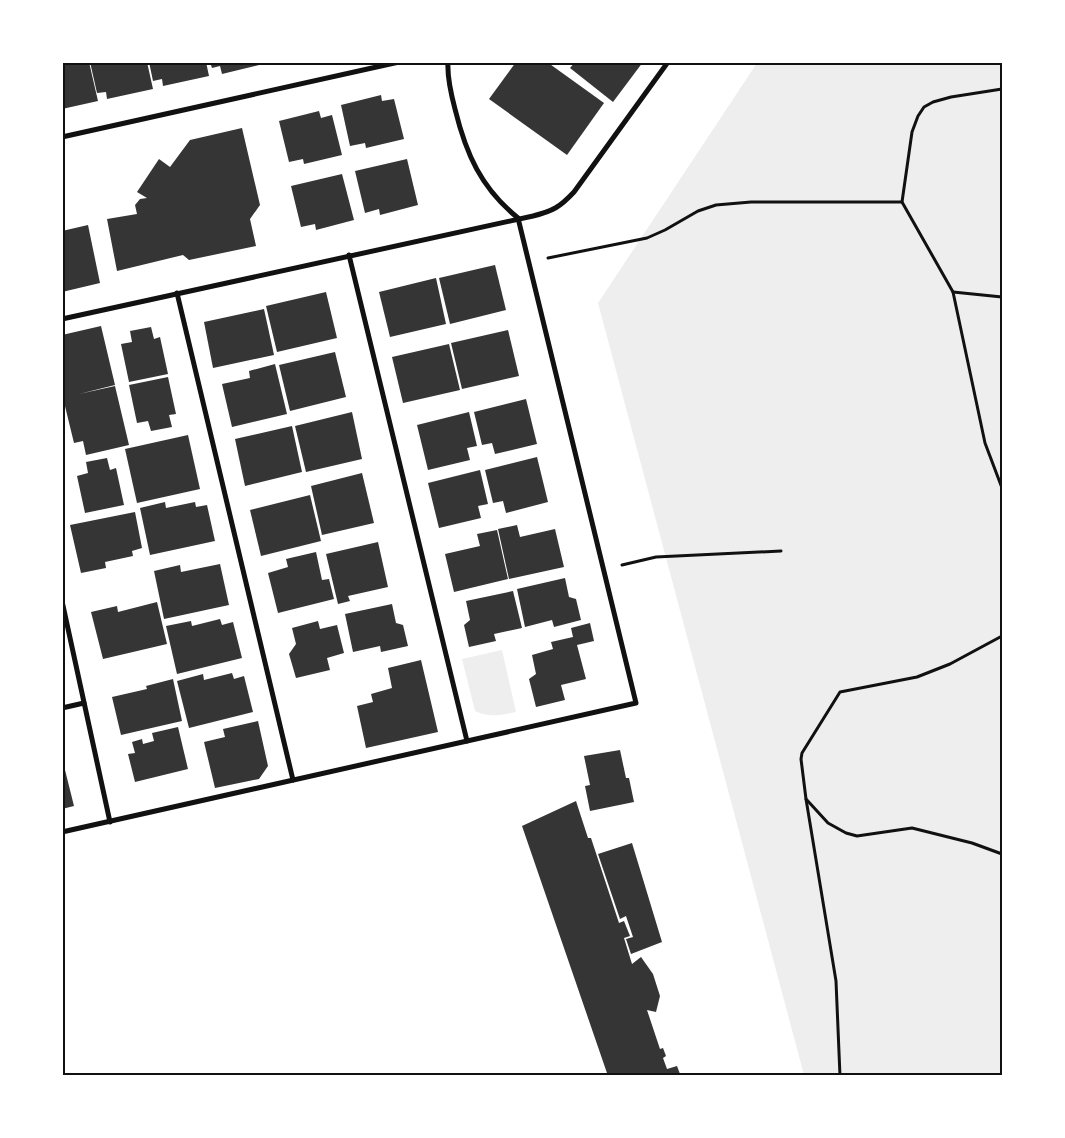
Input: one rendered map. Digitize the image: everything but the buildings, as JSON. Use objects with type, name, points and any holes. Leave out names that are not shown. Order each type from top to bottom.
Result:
[{"type":"street","points":[[62,137],[399,62]]},
{"type":"street","points":[[62,832],[636,703],[518,218],[487,188],[470,157],[450,90],[448,62]]},
{"type":"street","points":[[62,319],[547,213],[562,205],[574,192],[668,62]]},
{"type":"street","points":[[349,255],[467,741]]},
{"type":"street","points":[[178,293],[293,780]]},
{"type":"street","points":[[62,601],[110,822]]},
{"type":"street","points":[[62,708],[84,703]]},
{"type":"path","points":[[1002,89],[951,97],[933,102],[924,107],[918,116],[912,132],[902,202],[953,292],[985,443],[1002,488]]},
{"type":"path","points":[[534,287],[549,256],[647,238],[698,211],[716,205],[751,202],[902,202]]},
{"type":"path","points":[[953,292],[1002,297]]},
{"type":"path","points":[[603,569],[656,558],[781,552]]},
{"type":"path","points":[[840,1076],[836,981],[806,799],[801,759],[802,752],[840,692],[917,677],[950,664],[1002,636]]},
{"type":"path","points":[[806,799],[828,823],[846,833],[857,836],[912,828],[972,843],[1002,854]]},
{"type":"shaded area","points":[[757,63],[1002,63],[1002,1075],[804,1075],[598,303]]},
{"type":"shaded area","points":[[502,650],[516,712],[485,715],[475,711],[462,659]]}]
